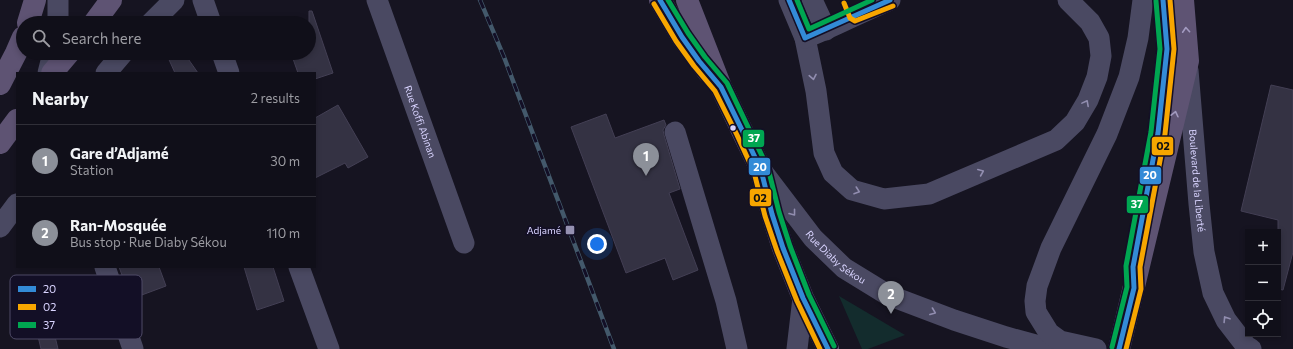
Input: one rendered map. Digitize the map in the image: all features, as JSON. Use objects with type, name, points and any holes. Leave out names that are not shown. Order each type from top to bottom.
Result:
[{"type":"main road","points":[[27,0],[27,16]]},
{"type":"main road","points":[[29,16],[35,0]]},
{"type":"main road","points":[[99,16],[111,0]]},
{"type":"main road","points":[[660,0],[682,37],[699,61],[721,87]]},
{"type":"main road","points":[[687,0],[711,58],[721,87],[761,170],[782,248],[803,298],[828,349]]},
{"type":"main road","points":[[703,0],[711,58]]},
{"type":"main road","name":"Boulevard de la Liberté","points":[[1183,0],[1188,61]]},
{"type":"main road","points":[[0,84],[16,53]]},
{"type":"main road","points":[[53,72],[63,60]]},
{"type":"main road","points":[[1119,349],[1188,61]]},
{"type":"main road","points":[[0,143],[16,121]]},
{"type":"street","points":[[58,0],[58,16]]},
{"type":"street","points":[[158,16],[174,0]]},
{"type":"street","points":[[203,0],[209,16]]},
{"type":"street","name":"Rue Koffi Abinan","points":[[377,0],[464,243]]},
{"type":"street","points":[[789,0],[805,38],[816,92],[824,153],[833,173],[852,190],[884,199],[929,194],[1056,140],[1075,122],[1088,100],[1097,77],[1101,56],[1099,38],[1090,22],[1068,0]]},
{"type":"street","points":[[812,0],[826,30]]},
{"type":"street","points":[[805,38],[826,30],[853,7],[889,0]]},
{"type":"street","points":[[1096,349],[1060,341],[1049,333],[1036,312],[1035,300],[1037,286],[1050,248],[1106,134],[1126,83],[1138,38],[1143,0]]},
{"type":"street","points":[[1133,294],[1133,268],[1158,133],[1167,49],[1163,0]]},
{"type":"street","points":[[48,72],[51,60]]},
{"type":"street","points":[[107,72],[117,60]]},
{"type":"street","points":[[224,60],[229,72]]},
{"type":"street","name":"Boulevard de la Liberté","points":[[1188,61],[1204,252],[1212,293],[1226,320],[1246,346],[1251,349]]},
{"type":"street","points":[[675,132],[726,301],[737,349]]},
{"type":"street","name":"Rue Diaby Sékou","points":[[761,170],[813,238],[844,268],[888,295],[954,320],[1006,337],[1050,349]]},
{"type":"street","points":[[0,227],[16,205]]},
{"type":"street","points":[[299,268],[328,349]]},
{"type":"street","points":[[797,349],[803,298]]},
{"type":"street","points":[[130,339],[133,349]]},
{"type":"green space","points":[[839,296],[905,335],[868,349],[862,349]]},
{"type":"building","points":[[309,11],[312,11],[314,16],[309,16]]},
{"type":"building","points":[[316,23],[333,73],[316,79],[316,72],[298,72],[293,60],[316,60]]},
{"type":"building","points":[[169,60],[189,60],[197,72],[175,72]]},
{"type":"building","points":[[1271,85],[1293,90],[1293,252],[1283,290],[1281,290],[1281,229],[1278,229],[1278,220],[1241,211]]},
{"type":"building","points":[[338,105],[368,157],[348,168],[345,163],[316,178],[316,117]]},
{"type":"building","points":[[606,114],[615,138],[664,120],[666,125],[663,130],[664,135],[680,189],[669,193],[698,270],[673,280],[665,258],[626,273],[571,127]]},
{"type":"building","points":[[119,268],[159,268],[166,286],[142,295],[142,275],[122,275]]},
{"type":"building","points":[[244,268],[273,268],[284,301],[257,310]]},
{"type":"building","points":[[39,339],[56,339],[58,349],[41,349]]},
{"type":"railway","points":[[480,0],[504,57],[614,349]]},
{"type":"transit line","name":"20","points":[[660,0],[682,37],[699,61],[721,87],[743,132],[761,170],[772,214],[783,248],[803,298],[828,349]]},
{"type":"transit line","name":"37","points":[[668,0],[705,57],[727,83],[768,168],[779,212],[790,246],[809,295],[834,346]]},
{"type":"transit line","name":"20","points":[[789,0],[805,38]]},
{"type":"transit line","name":"37","points":[[797,0],[809,29],[872,0]]},
{"type":"transit line","name":"20","points":[[805,38],[890,0]]},
{"type":"transit line","name":"20","points":[[1119,349],[1134,288],[1133,267],[1158,133],[1167,49],[1163,0]]},
{"type":"transit line","name":"02","points":[[1126,349],[1141,289],[1140,267],[1165,134],[1174,49],[1170,0]]},
{"type":"transit line","name":"37","points":[[1112,347],[1127,287],[1126,266],[1151,132],[1160,49],[1156,1]]},
{"type":"transit line","name":"02","points":[[844,3],[850,18],[855,21],[893,6]]},
{"type":"transit line","name":"02","points":[[654,4],[676,41],[715,91],[737,135],[754,172],[765,216],[777,251],[797,301],[820,349]]},
{"type":"place","name":"Gare d’Adjamé","points":[[646,176]]},
{"type":"place","name":"Adjamé","points":[[570,230]]},
{"type":"place","name":"Ran-Mosquée","points":[[891,314]]}]
